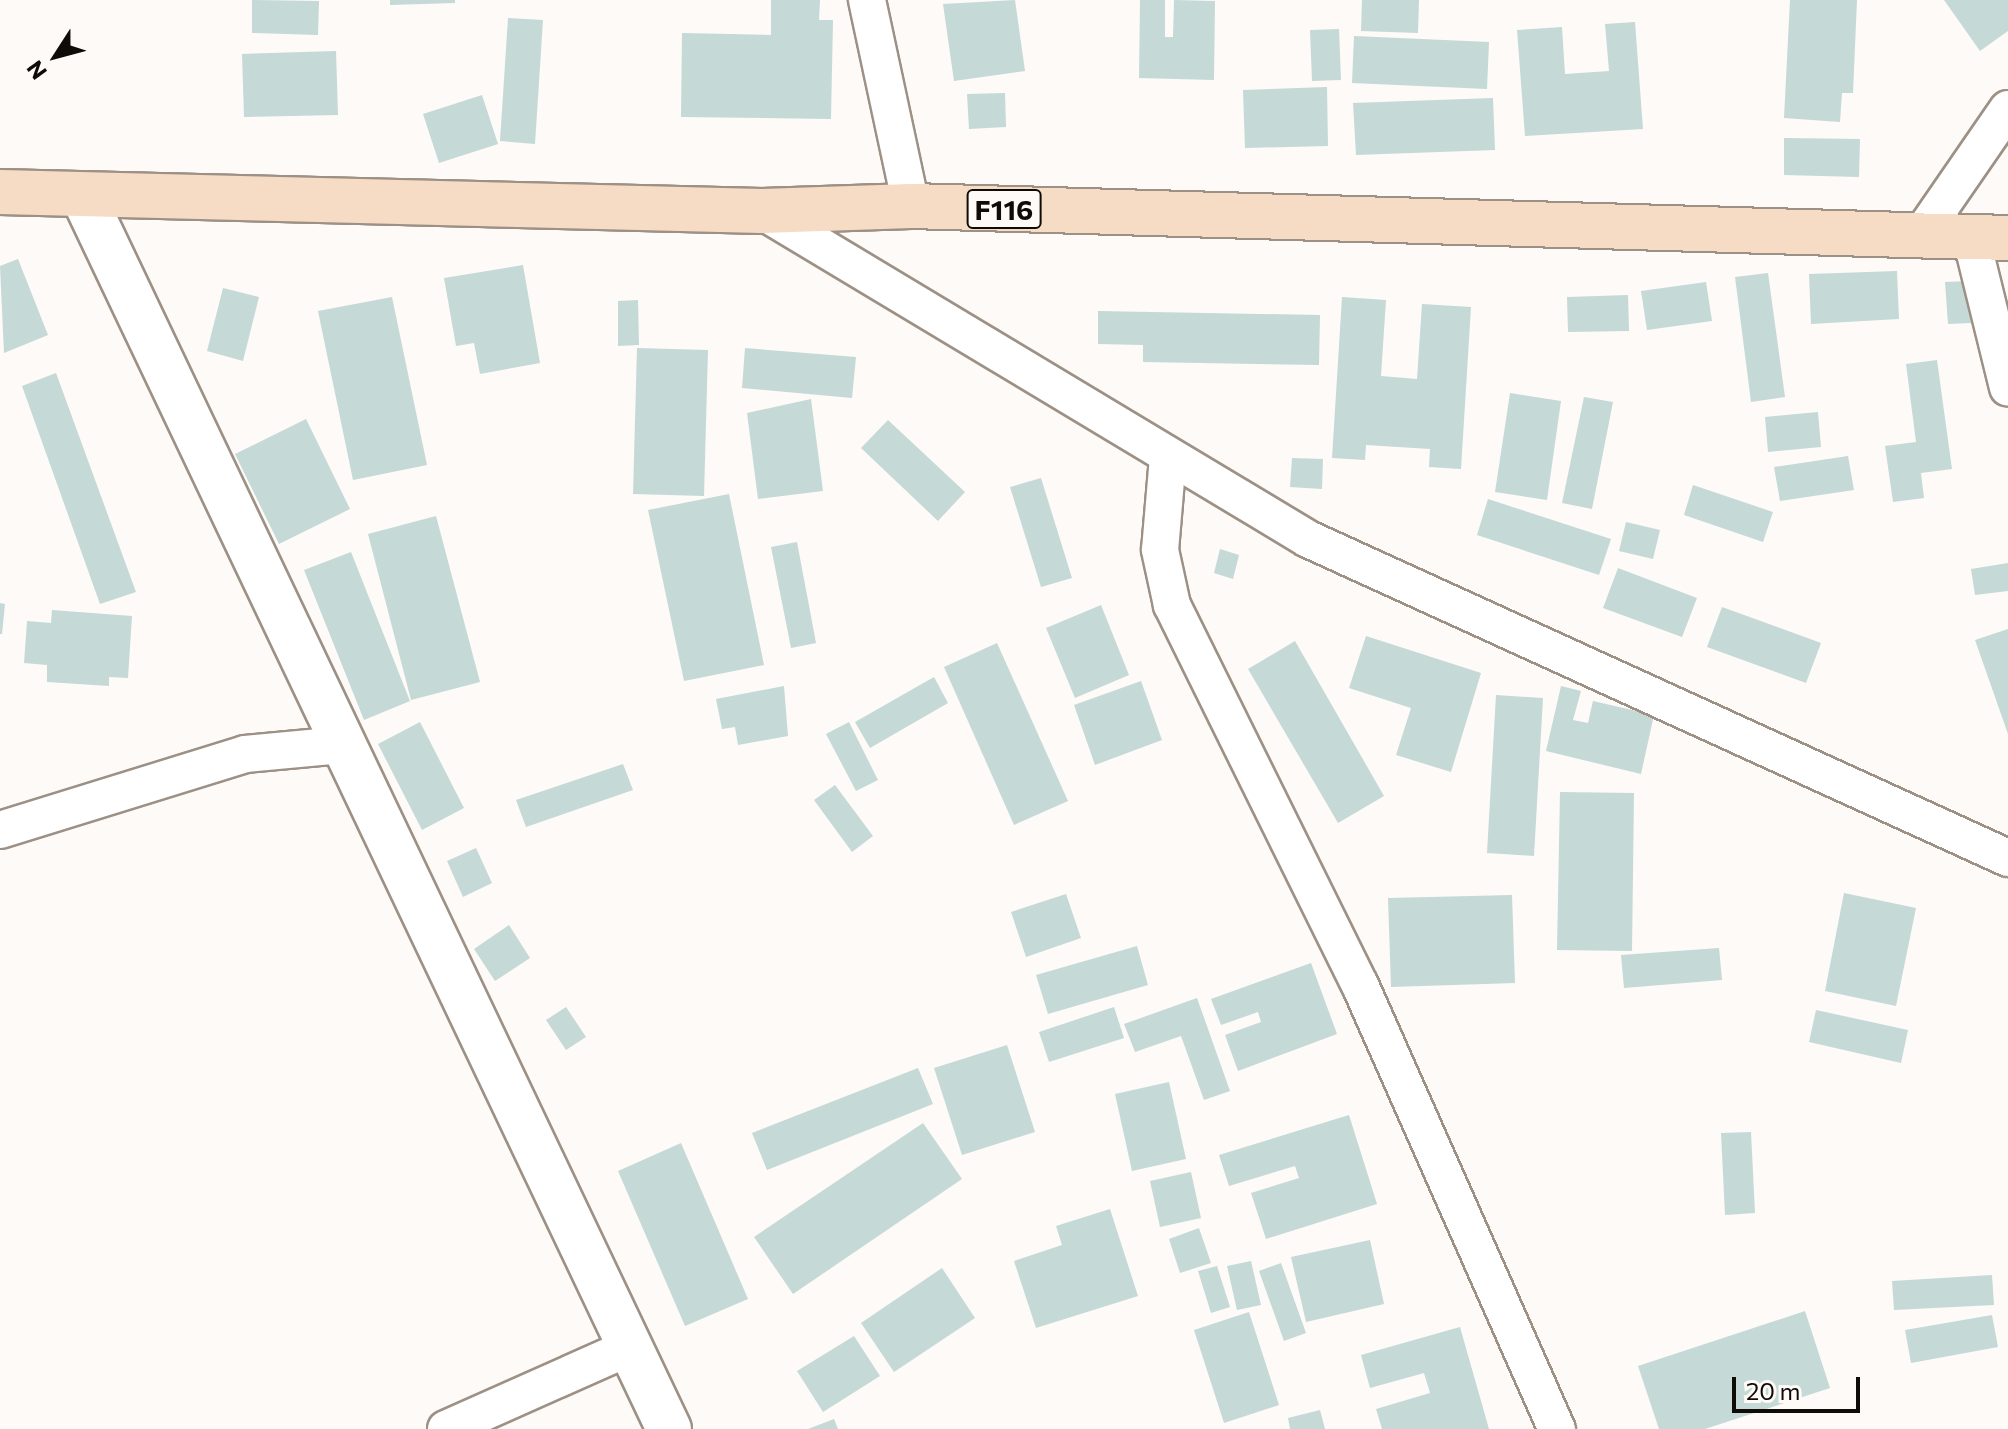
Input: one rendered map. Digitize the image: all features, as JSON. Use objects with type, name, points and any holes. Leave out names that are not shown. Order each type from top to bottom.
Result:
[{"type":"main road","name":"F116","points":[[0,192],[762,211],[911,206],[1990,237]]},
{"type":"street","points":[[867,0],[911,206]]},
{"type":"street","points":[[1921,235],[2008,109]]},
{"type":"street","points":[[83,196],[669,1429]]},
{"type":"street","points":[[762,211],[1308,539],[2008,858]]},
{"type":"street","points":[[1990,237],[2008,388]]},
{"type":"street","points":[[1168,457],[1160,550],[1172,605],[1360,985],[1557,1429]]},
{"type":"street","points":[[0,830],[245,754],[342,745]]},
{"type":"street","points":[[446,1429],[630,1347]]},
{"type":"building","points":[[252,0],[319,1],[318,35],[252,33]]},
{"type":"building","points":[[390,0],[455,0],[455,3],[390,5]]},
{"type":"building","points":[[771,0],[820,0],[819,20],[833,20],[831,119],[681,117],[682,33],[771,35]]},
{"type":"building","points":[[1015,0],[1025,71],[954,81],[943,4]]},
{"type":"building","points":[[1140,0],[1165,0],[1165,37],[1173,37],[1174,0],[1215,1],[1214,80],[1139,78]]},
{"type":"building","points":[[1362,0],[1419,0],[1418,33],[1361,31]]},
{"type":"building","points":[[1790,0],[1857,0],[1853,93],[1842,93],[1840,122],[1784,118]]},
{"type":"building","points":[[1944,0],[2008,0],[2008,31],[1980,51]]},
{"type":"building","points":[[508,18],[543,20],[535,144],[500,141]]},
{"type":"building","points":[[1635,22],[1643,129],[1525,136],[1517,30],[1562,27],[1565,74],[1609,71],[1605,24]]},
{"type":"building","points":[[1339,29],[1341,80],[1312,81],[1310,30]]},
{"type":"building","points":[[1354,36],[1489,42],[1487,89],[1352,83]]},
{"type":"building","points":[[336,51],[338,115],[244,117],[242,54]]},
{"type":"building","points":[[1327,87],[1328,146],[1245,148],[1243,90]]},
{"type":"building","points":[[1005,93],[1006,127],[969,129],[967,94]]},
{"type":"building","points":[[482,95],[498,144],[439,163],[423,114]]},
{"type":"building","points":[[1493,98],[1495,150],[1356,155],[1353,103]]},
{"type":"building","points":[[1784,138],[1860,139],[1859,177],[1784,175]]},
{"type":"building","points":[[18,259],[48,335],[4,353],[0,266]]},
{"type":"building","points":[[523,265],[540,363],[480,374],[474,343],[456,346],[444,278]]},
{"type":"building","points":[[1897,271],[1899,319],[1811,324],[1809,274]]},
{"type":"building","points":[[1768,273],[1785,397],[1751,402],[1735,277]]},
{"type":"building","points":[[1968,281],[1971,323],[1948,324],[1945,282]]},
{"type":"building","points":[[1706,282],[1712,321],[1647,330],[1641,291]]},
{"type":"building","points":[[223,288],[259,297],[243,361],[207,351]]},
{"type":"building","points":[[1628,295],[1629,331],[1568,332],[1567,297]]},
{"type":"building","points":[[392,297],[427,465],[353,480],[318,311]]},
{"type":"building","points":[[1342,297],[1386,300],[1381,376],[1417,379],[1422,304],[1471,307],[1461,469],[1429,467],[1430,449],[1366,445],[1365,460],[1332,458]]},
{"type":"building","points":[[638,300],[639,345],[618,346],[618,301]]},
{"type":"building","points":[[1098,311],[1320,315],[1319,365],[1143,362],[1143,345],[1098,344]]},
{"type":"building","points":[[637,348],[708,350],[704,496],[633,494]]},
{"type":"building","points":[[745,348],[856,357],[852,398],[742,388]]},
{"type":"building","points":[[1937,360],[1952,469],[1921,473],[1924,498],[1893,502],[1885,446],[1916,442],[1906,364]]},
{"type":"building","points":[[56,373],[136,592],[100,604],[22,386]]},
{"type":"building","points":[[1510,393],[1561,401],[1547,500],[1495,492]]},
{"type":"building","points":[[1584,397],[1613,402],[1592,509],[1562,503]]},
{"type":"building","points":[[811,399],[823,491],[758,499],[747,413]]},
{"type":"building","points":[[1818,412],[1821,447],[1768,452],[1765,417]]},
{"type":"building","points":[[306,419],[350,509],[279,544],[235,454]]},
{"type":"building","points":[[888,420],[965,492],[938,521],[861,448]]},
{"type":"building","points":[[1848,456],[1854,490],[1780,501],[1774,467]]},
{"type":"building","points":[[1292,458],[1323,459],[1322,489],[1290,487]]},
{"type":"building","points":[[1041,478],[1072,578],[1041,587],[1010,487]]},
{"type":"building","points":[[1693,485],[1773,512],[1763,542],[1684,515]]},
{"type":"building","points":[[729,494],[764,665],[684,681],[648,510]]},
{"type":"building","points":[[1488,499],[1611,539],[1599,575],[1477,535]]},
{"type":"building","points":[[436,516],[480,682],[411,700],[368,534]]},
{"type":"building","points":[[1626,522],[1660,530],[1653,559],[1619,551]]},
{"type":"building","points":[[797,542],[816,643],[791,648],[771,547]]},
{"type":"building","points":[[1220,549],[1239,555],[1233,579],[1214,573]]},
{"type":"building","points":[[351,552],[410,701],[364,720],[304,570]]},
{"type":"building","points":[[2008,563],[2008,591],[1975,595],[1971,569]]},
{"type":"building","points":[[1618,568],[1697,598],[1682,637],[1603,608]]},
{"type":"building","points":[[0,603],[5,604],[2,634],[0,634]]},
{"type":"building","points":[[1101,605],[1129,675],[1075,698],[1046,628]]},
{"type":"building","points":[[1722,607],[1821,643],[1806,683],[1707,647]]},
{"type":"building","points":[[52,610],[132,616],[128,678],[109,677],[109,686],[47,682],[47,665],[24,663],[27,621],[51,623]]},
{"type":"building","points":[[2008,629],[2008,734],[1975,640]]},
{"type":"building","points":[[1366,636],[1481,673],[1451,772],[1396,755],[1411,708],[1349,688]]},
{"type":"building","points":[[1295,641],[1384,796],[1338,823],[1248,669]]},
{"type":"building","points":[[997,643],[1068,801],[1014,825],[944,667]]},
{"type":"building","points":[[934,677],[948,703],[870,748],[855,722]]},
{"type":"building","points":[[1141,681],[1162,740],[1095,765],[1074,705]]},
{"type":"building","points":[[784,686],[788,736],[738,745],[735,727],[722,729],[716,699]]},
{"type":"building","points":[[1561,686],[1581,691],[1573,720],[1588,723],[1593,701],[1654,715],[1641,774],[1546,751]]},
{"type":"building","points":[[1496,695],[1543,698],[1534,856],[1487,853]]},
{"type":"building","points":[[420,722],[464,808],[422,830],[378,744]]},
{"type":"building","points":[[849,722],[878,780],[856,791],[826,734]]},
{"type":"building","points":[[623,764],[633,790],[526,827],[516,800]]},
{"type":"building","points":[[835,785],[873,836],[852,852],[814,800]]},
{"type":"building","points":[[1560,792],[1634,793],[1632,951],[1557,950]]},
{"type":"building","points":[[476,848],[492,883],[463,897],[447,861]]},
{"type":"building","points":[[1844,893],[1916,908],[1896,1006],[1825,991]]},
{"type":"building","points":[[1066,894],[1081,938],[1026,957],[1011,912]]},
{"type":"building","points":[[1512,895],[1515,983],[1391,987],[1388,898]]},
{"type":"building","points":[[509,925],[530,958],[495,981],[474,949]]},
{"type":"building","points":[[1137,946],[1148,985],[1048,1014],[1036,975]]},
{"type":"building","points":[[1719,948],[1722,980],[1624,988],[1621,955]]},
{"type":"building","points":[[1311,963],[1337,1034],[1238,1071],[1225,1035],[1261,1022],[1258,1012],[1221,1025],[1211,999]]},
{"type":"building","points":[[1197,998],[1230,1091],[1204,1100],[1181,1036],[1135,1052],[1124,1024]]},
{"type":"building","points":[[566,1007],[586,1037],[566,1050],[546,1020]]},
{"type":"building","points":[[1114,1007],[1124,1038],[1049,1062],[1039,1032]]},
{"type":"building","points":[[1816,1010],[1908,1030],[1901,1063],[1809,1042]]},
{"type":"building","points":[[1007,1045],[1035,1132],[962,1155],[934,1068]]},
{"type":"building","points":[[918,1068],[933,1104],[767,1170],[752,1133]]},
{"type":"building","points":[[1169,1082],[1186,1159],[1132,1171],[1115,1094]]},
{"type":"building","points":[[1349,1115],[1377,1204],[1266,1239],[1251,1193],[1299,1178],[1295,1166],[1229,1186],[1219,1155]]},
{"type":"building","points":[[923,1123],[962,1179],[793,1294],[754,1237]]},
{"type":"building","points":[[1751,1132],[1755,1213],[1725,1215],[1721,1133]]},
{"type":"building","points":[[681,1143],[748,1299],[685,1326],[618,1171]]},
{"type":"building","points":[[1191,1172],[1201,1218],[1160,1227],[1150,1181]]},
{"type":"building","points":[[1110,1209],[1138,1296],[1036,1328],[1014,1261],[1062,1245],[1056,1226]]},
{"type":"building","points":[[1199,1228],[1211,1263],[1180,1273],[1169,1239]]},
{"type":"building","points":[[1370,1240],[1384,1304],[1306,1322],[1291,1257]]},
{"type":"building","points":[[1251,1261],[1261,1305],[1237,1310],[1227,1266]]},
{"type":"building","points":[[1281,1263],[1306,1333],[1284,1341],[1259,1271]]},
{"type":"building","points":[[1217,1266],[1230,1307],[1211,1313],[1198,1271]]},
{"type":"building","points":[[942,1268],[975,1318],[894,1372],[861,1323]]},
{"type":"building","points":[[1992,1275],[1994,1305],[1894,1310],[1892,1281]]},
{"type":"building","points":[[1805,1311],[1830,1388],[1705,1429],[1659,1429],[1638,1366]]},
{"type":"building","points":[[1249,1312],[1279,1405],[1224,1423],[1194,1330]]},
{"type":"building","points":[[1992,1315],[1998,1347],[1911,1363],[1905,1330]]},
{"type":"building","points":[[1460,1327],[1489,1429],[1382,1429],[1376,1409],[1430,1393],[1424,1373],[1370,1388],[1361,1355]]},
{"type":"building","points":[[854,1336],[880,1376],[823,1412],[797,1371]]},
{"type":"building","points":[[1320,1410],[1325,1429],[1290,1429],[1288,1418]]},
{"type":"building","points":[[834,1419],[838,1429],[808,1429]]}]
